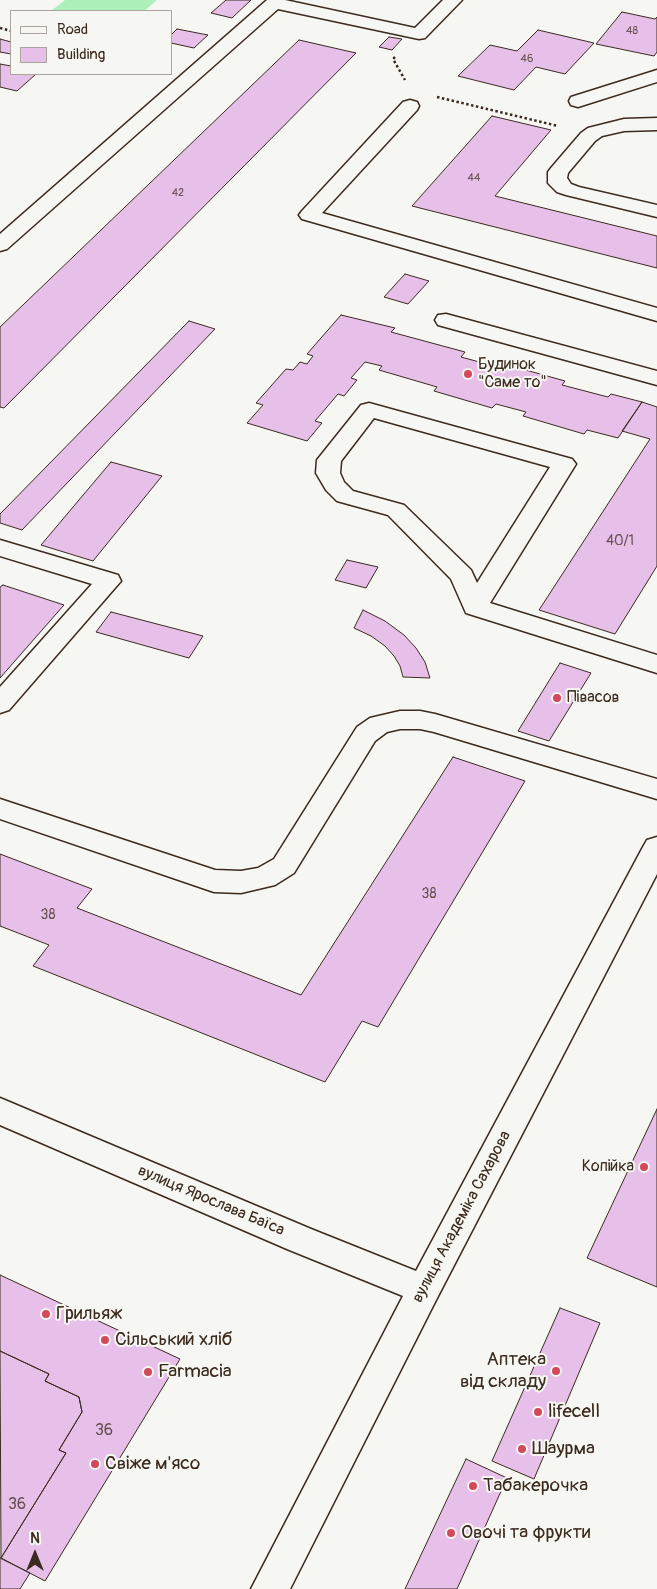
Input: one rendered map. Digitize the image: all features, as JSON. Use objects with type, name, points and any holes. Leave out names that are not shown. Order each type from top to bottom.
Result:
[{"type":"street","points":[[0,244],[274,2],[419,34],[453,0]]},
{"type":"street","points":[[578,101],[657,76]]},
{"type":"street","points":[[409,97],[309,215],[657,315]]},
{"type":"street","points":[[657,124],[624,125],[607,128],[592,134],[558,172],[558,183],[564,188],[657,212]]},
{"type":"street","points":[[446,320],[657,378]]},
{"type":"street","points":[[475,607],[564,464],[368,410],[329,460],[328,473],[334,485],[345,496],[396,510],[462,576],[475,607],[657,664]]},
{"type":"street","points":[[0,548],[109,581],[0,704]]},
{"type":"street","points":[[0,809],[214,881],[241,882],[266,877],[284,866],[366,734],[379,725],[400,720],[420,720],[435,723],[657,789]]},
{"type":"street","name":"вулиця Академіка Сахарова","points":[[270,1589],[424,1289],[657,847]]},
{"type":"street","name":"вулиця Ярослава Баїса","points":[[0,1112],[299,1239],[424,1289]]},
{"type":"path","points":[[409,97],[394,59],[419,34]]},
{"type":"path","points":[[435,96],[592,134]]},
{"type":"green space","points":[[65,0],[157,0],[145,10],[52,10]]},
{"type":"building","points":[[226,0],[251,0],[232,18],[211,13]]},
{"type":"building","points":[[622,12],[655,19],[657,17],[657,52],[654,56],[596,44]]},
{"type":"building","points":[[177,29],[208,35],[194,48],[172,43],[172,34]]},
{"type":"building","points":[[538,30],[594,43],[565,74],[536,67],[514,90],[458,76],[490,45],[517,51]]},
{"type":"building","points":[[389,37],[402,39],[392,50],[379,47]]},
{"type":"building","points":[[0,39],[10,42],[10,54],[0,52]]},
{"type":"building","points":[[299,40],[356,53],[4,408],[0,407],[0,327]]},
{"type":"building","points":[[0,64],[10,66],[10,75],[35,75],[17,91],[0,87]]},
{"type":"building","points":[[492,116],[551,130],[495,196],[657,236],[657,268],[412,206]]},
{"type":"building","points":[[405,274],[429,281],[408,304],[384,297]]},
{"type":"building","name":"Будинок \"Саме то\"","points":[[341,315],[395,328],[391,332],[465,352],[461,357],[505,369],[508,365],[565,381],[562,385],[608,397],[611,394],[642,402],[618,438],[587,430],[584,434],[523,416],[526,412],[496,404],[492,408],[434,391],[437,387],[379,370],[382,366],[365,362],[351,378],[357,380],[344,396],[338,394],[315,421],[322,423],[307,441],[247,423],[263,405],[256,403],[286,369],[293,370],[300,362],[307,364],[313,356],[307,354]]},
{"type":"building","points":[[189,321],[215,329],[22,530],[0,523],[0,514]]},
{"type":"building","points":[[642,402],[657,407],[657,566],[615,634],[539,610],[650,439],[622,431]]},
{"type":"building","points":[[111,462],[162,476],[93,561],[41,545]]},
{"type":"building","points":[[347,560],[378,567],[366,588],[335,580]]},
{"type":"building","points":[[3,585],[64,605],[0,678],[0,587]]},
{"type":"building","points":[[363,610],[385,621],[404,635],[425,662],[430,678],[403,677],[400,666],[385,646],[371,636],[354,628]]},
{"type":"building","points":[[111,612],[203,636],[189,658],[96,632]]},
{"type":"building","points":[[560,663],[591,673],[549,741],[518,731]]},
{"type":"building","points":[[453,757],[525,781],[378,1027],[362,1021],[325,1082],[33,966],[49,945],[0,926],[0,854],[92,889],[77,908],[301,995]]},
{"type":"building","name":"Копійка","points":[[657,1109],[657,1287],[587,1258]]},
{"type":"building","points":[[0,1275],[180,1359],[45,1581],[1,1558],[66,1453],[59,1450],[82,1412],[79,1397],[45,1381],[49,1374],[0,1351]]},
{"type":"building","points":[[560,1308],[600,1323],[534,1479],[492,1461]]},
{"type":"building","points":[[0,1351],[49,1374],[45,1381],[79,1397],[82,1412],[59,1450],[66,1453],[1,1558]]},
{"type":"building","points":[[466,1459],[507,1478],[457,1589],[405,1589]]},
{"type":"building","points":[[0,1558],[30,1573],[20,1589],[0,1589]]},
{"type":"place","name":"Будинок \"Саме то\"","points":[[468,374]]},
{"type":"place","name":"Півасов","points":[[557,698]]},
{"type":"place","name":"Копійка","points":[[644,1167]]},
{"type":"place","name":"Грильяж","points":[[46,1314]]},
{"type":"place","name":"Сільський хліб","points":[[105,1340]]},
{"type":"place","name":"Аптека від складу","points":[[556,1371]]},
{"type":"place","name":"Farmacia","points":[[148,1372]]},
{"type":"place","name":"lifecell","points":[[538,1412]]},
{"type":"place","name":"Шаурма","points":[[522,1449]]},
{"type":"place","name":"Свіже м'ясо","points":[[95,1464]]},
{"type":"place","name":"Табакерочка","points":[[473,1486]]},
{"type":"place","name":"Овочі та фрукти","points":[[451,1533]]}]
